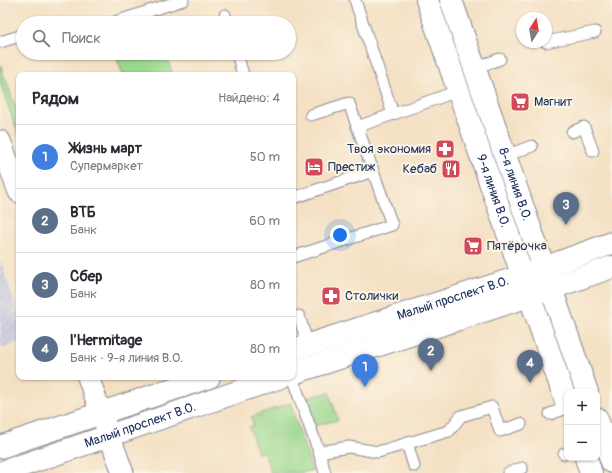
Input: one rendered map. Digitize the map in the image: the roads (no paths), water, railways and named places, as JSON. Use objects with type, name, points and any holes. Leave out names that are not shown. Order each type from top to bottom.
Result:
[{"type":"main road","name":"9-я линия В.О.","points":[[426,0],[529,296],[559,409]]},
{"type":"main road","name":"8-я линия В.О.","points":[[451,0],[586,389]]},
{"type":"main road","name":"Малый проспект В.О.","points":[[301,347],[522,276],[612,243]]},
{"type":"main road","name":"Малый проспект В.О.","points":[[296,372],[529,296],[612,267]]},
{"type":"main road","name":"Малый проспект В.О.","points":[[0,447],[200,380]]},
{"type":"main road","name":"Малый проспект В.О.","points":[[0,473],[109,434],[272,380]]},
{"type":"main road","points":[[599,425],[612,462]]},
{"type":"main road","points":[[587,461],[591,473]]},
{"type":"street","points":[[0,141],[16,184]]},
{"type":"street","points":[[89,380],[123,473]]},
{"type":"lane","points":[[134,16],[183,0]]},
{"type":"lane","points":[[355,0],[393,114]]},
{"type":"lane","points":[[552,41],[595,32]]},
{"type":"lane","points":[[0,42],[16,36]]},
{"type":"lane","points":[[474,68],[500,59]]},
{"type":"lane","points":[[239,60],[242,72]]},
{"type":"lane","points":[[357,127],[458,91]]},
{"type":"lane","points":[[296,256],[392,225],[349,103],[311,115]]},
{"type":"lane","points":[[572,132],[584,127],[593,151]]},
{"type":"lane","points":[[505,156],[532,146]]},
{"type":"lane","points":[[296,197],[373,171]]},
{"type":"lane","points":[[299,316],[301,347]]},
{"type":"lane","points":[[293,380],[325,473]]},
{"type":"lane","points":[[318,452],[349,447],[378,452],[448,431],[461,416],[492,407],[500,432],[521,424]]},
{"type":"lane","points":[[407,443],[414,466]]},
{"type":"lane","points":[[508,473],[522,468]]},
{"type":"place","name":"Магнит","points":[[520,102]]},
{"type":"place","name":"Твоя экономия","points":[[445,149]]},
{"type":"place","name":"Престиж","points":[[314,167]]},
{"type":"place","name":"Кебаб","points":[[451,169]]},
{"type":"place","name":"Сбер","points":[[566,225]]},
{"type":"place","name":"Пятёрочка","points":[[473,246]]},
{"type":"place","name":"Столички","points":[[331,296]]},
{"type":"place","name":"ВТБ","points":[[431,371]]},
{"type":"place","name":"l'Hermitage","points":[[530,383]]},
{"type":"place","name":"Жизнь март","points":[[365,387]]}]
